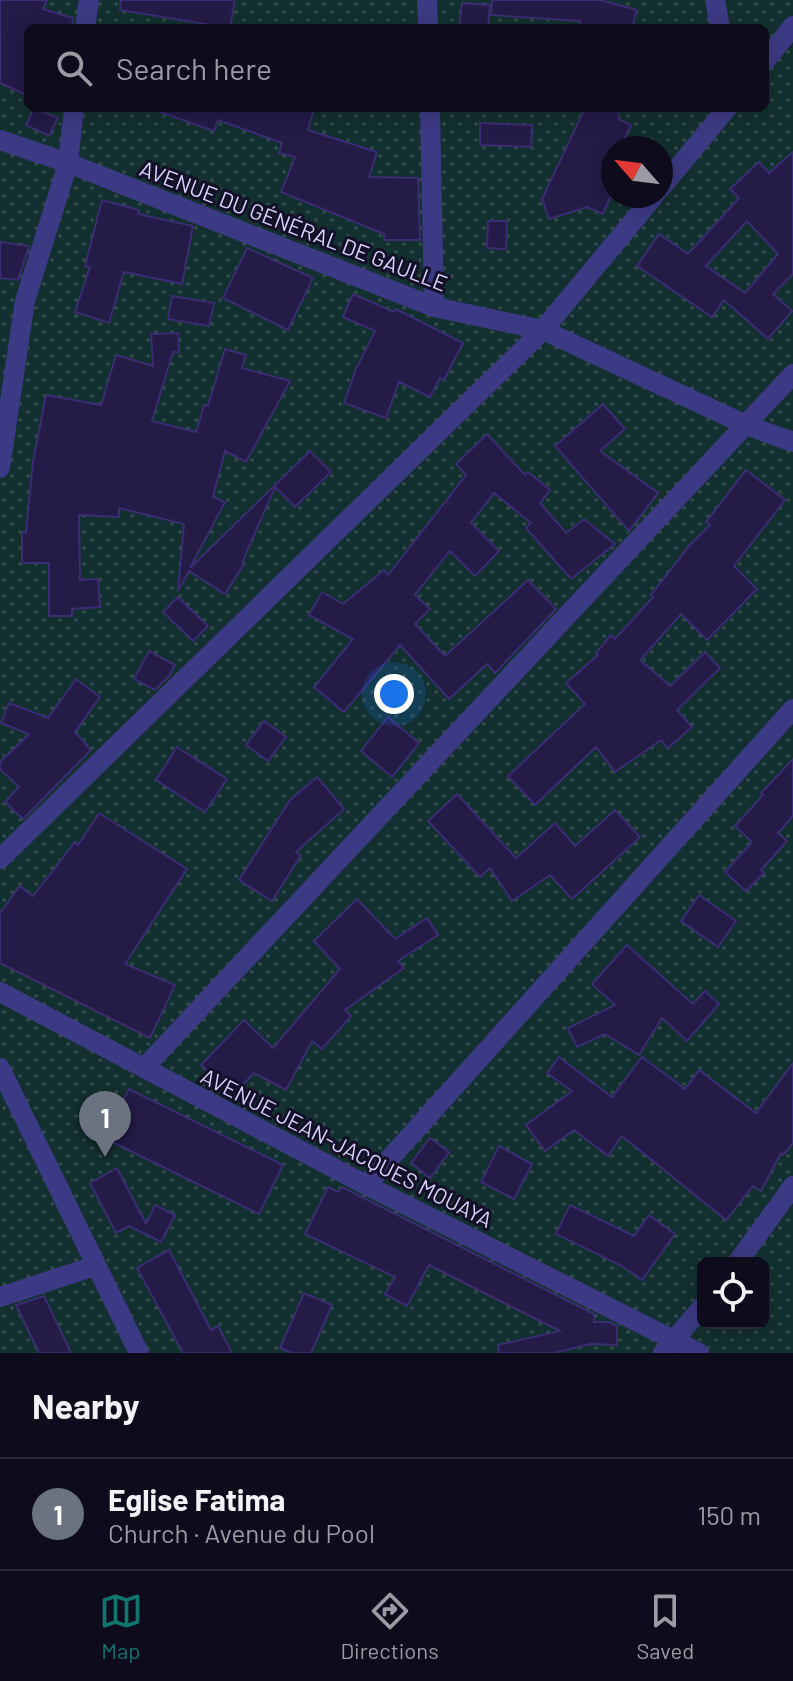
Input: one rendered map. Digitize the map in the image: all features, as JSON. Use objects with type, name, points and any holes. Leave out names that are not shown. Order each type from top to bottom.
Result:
[{"type":"street","points":[[86,24],[89,0]]},
{"type":"street","points":[[427,0],[428,24]]},
{"type":"street","points":[[715,0],[719,24]]},
{"type":"street","points":[[769,56],[793,26]]},
{"type":"street","points":[[0,468],[25,301],[68,163],[74,112]]},
{"type":"street","points":[[430,112],[434,307]]},
{"type":"street","points":[[673,173],[724,112]]},
{"type":"street","name":"AVENUE DU GÉNÉRAL DE GAULLE","points":[[0,140],[68,163],[434,307],[543,330],[746,425],[793,442]]},
{"type":"street","points":[[0,859],[543,330],[644,208]]},
{"type":"street","points":[[144,1068],[793,374]]},
{"type":"street","points":[[366,1185],[793,709]]},
{"type":"street","name":"AVENUE JEAN-JACQUES MOUAYA","points":[[0,992],[669,1346],[699,1353]]},
{"type":"street","points":[[0,1068],[139,1353]]},
{"type":"street","points":[[741,1257],[793,1186]]},
{"type":"street","points":[[0,1297],[95,1266]]},
{"type":"street","points":[[669,1346],[697,1313]]},
{"type":"green space","points":[[0,0],[793,0],[793,1353],[0,1353]]},
{"type":"building","points":[[0,0],[47,0],[43,9],[73,18],[72,24],[24,24],[24,94],[0,83]]},
{"type":"building","points":[[121,0],[235,0],[231,24],[206,24],[120,10]]},
{"type":"building","points":[[492,0],[600,0],[637,10],[633,24],[580,24],[580,21],[491,15]]},
{"type":"building","points":[[462,3],[490,5],[488,24],[459,24]]},
{"type":"building","points":[[32,112],[44,112],[58,118],[49,136],[26,125]]},
{"type":"building","points":[[160,112],[313,112],[308,130],[377,152],[369,177],[418,178],[420,240],[384,240],[384,234],[281,192],[295,157],[279,153],[282,143],[218,120],[214,131]]},
{"type":"building","points":[[583,112],[618,112],[619,119],[631,125],[626,136],[601,136],[601,208],[606,208],[603,214],[587,207],[549,219],[542,199]]},
{"type":"building","points":[[480,123],[532,125],[531,147],[480,145]]},
{"type":"building","points":[[793,152],[793,274],[773,294],[792,311],[768,339],[724,300],[712,317],[637,266],[659,234],[688,254],[739,198],[730,189],[759,162],[769,173]],"holes":[[[747,221],[778,254],[745,293],[706,266]]]},
{"type":"building","points":[[102,200],[139,210],[138,214],[193,226],[182,284],[124,272],[109,323],[75,312],[90,267],[85,266]]},
{"type":"building","points":[[488,221],[507,221],[506,249],[487,248]]},
{"type":"building","points":[[0,242],[29,246],[18,280],[0,278]]},
{"type":"building","points":[[247,248],[313,278],[288,330],[223,298]]},
{"type":"building","points":[[353,294],[394,312],[396,309],[463,343],[444,380],[440,378],[430,397],[399,382],[386,418],[344,403],[356,369],[375,331],[343,317]]},
{"type":"building","points":[[172,296],[214,303],[209,326],[168,319]]},
{"type":"building","points":[[178,333],[179,352],[173,352],[152,421],[196,432],[204,405],[208,406],[225,349],[246,355],[242,368],[290,381],[246,462],[225,451],[213,497],[225,502],[190,568],[310,451],[331,472],[295,507],[275,487],[244,564],[225,594],[189,571],[178,591],[184,524],[119,508],[119,517],[79,515],[80,580],[98,579],[100,607],[72,609],[72,616],[49,616],[49,563],[22,563],[22,532],[26,532],[33,462],[46,395],[101,405],[116,355],[153,366],[151,334]]},
{"type":"building","points":[[603,404],[625,429],[600,451],[658,493],[629,531],[555,446]]},
{"type":"building","points":[[487,434],[525,475],[528,472],[550,490],[540,503],[566,533],[584,519],[615,544],[571,579],[526,528],[531,523],[494,493],[471,523],[499,551],[475,576],[450,551],[415,595],[430,609],[415,624],[445,656],[528,580],[556,609],[495,673],[487,664],[449,699],[400,645],[344,712],[314,687],[353,639],[309,615],[322,592],[343,604],[384,570],[388,575],[466,475],[456,464]]},
{"type":"building","points":[[746,470],[785,500],[734,566],[757,589],[707,640],[681,614],[640,660],[670,686],[705,652],[720,668],[677,710],[692,727],[668,748],[661,740],[615,772],[596,747],[535,805],[508,776],[585,704],[566,683],[598,655],[596,653],[611,635],[615,639],[653,597],[651,595],[689,546],[710,525],[706,522]]},
{"type":"building","points":[[178,597],[208,626],[193,641],[163,612]]},
{"type":"building","points":[[149,651],[175,665],[155,690],[134,679]]},
{"type":"building","points":[[76,679],[100,697],[75,732],[91,750],[23,819],[5,802],[19,787],[0,769],[0,762],[29,734],[1,723],[9,703],[48,718]]},
{"type":"building","points":[[388,717],[419,743],[392,777],[361,751]]},
{"type":"building","points":[[264,721],[286,737],[268,761],[246,745]]},
{"type":"building","points":[[177,747],[227,779],[205,812],[156,780]]},
{"type":"building","points":[[793,759],[793,816],[778,833],[787,841],[761,870],[764,873],[746,891],[725,872],[752,842],[735,826]]},
{"type":"building","points":[[317,777],[344,809],[296,852],[301,855],[272,901],[239,880],[290,800]]},
{"type":"building","points":[[457,794],[516,858],[555,823],[575,846],[615,810],[640,837],[572,899],[550,875],[512,901],[490,868],[480,877],[428,821]]},
{"type":"building","points":[[99,813],[187,869],[125,964],[175,985],[150,1038],[0,963],[0,913],[20,886],[33,896],[75,842],[78,845]]},
{"type":"building","points":[[699,895],[736,921],[718,947],[681,921]]},
{"type":"building","points":[[357,899],[395,939],[427,918],[438,935],[398,961],[404,968],[345,1010],[351,1016],[322,1049],[312,1041],[286,1090],[254,1073],[233,1095],[201,1065],[244,1020],[273,1048],[340,969],[314,941]]},
{"type":"building","points":[[627,945],[693,1004],[705,991],[719,1004],[687,1041],[662,1018],[639,1055],[605,1034],[577,1047],[568,1028],[615,1005],[592,984]]},
{"type":"building","points":[[559,1057],[612,1097],[642,1057],[685,1089],[699,1070],[756,1113],[793,1063],[793,1143],[783,1155],[781,1153],[761,1191],[753,1186],[726,1220],[622,1136],[608,1156],[574,1130],[545,1151],[526,1125],[572,1091],[547,1073]]},
{"type":"building","points":[[129,1089],[283,1165],[259,1214],[104,1138]]},
{"type":"building","points":[[430,1138],[449,1152],[430,1178],[411,1163]]},
{"type":"building","points":[[499,1146],[532,1164],[514,1199],[481,1182]]},
{"type":"building","points":[[117,1168],[146,1224],[155,1205],[175,1215],[161,1242],[129,1226],[116,1233],[90,1183]]},
{"type":"building","points":[[328,1187],[338,1192],[342,1187],[594,1314],[594,1322],[609,1322],[617,1326],[617,1345],[590,1344],[554,1353],[499,1353],[498,1345],[560,1331],[429,1265],[407,1306],[385,1294],[395,1277],[305,1234]]},
{"type":"building","points":[[570,1205],[634,1236],[649,1215],[675,1234],[642,1280],[622,1266],[556,1234]]},
{"type":"building","points":[[169,1250],[211,1330],[218,1326],[232,1353],[183,1353],[137,1268]]},
{"type":"building","points":[[304,1293],[332,1305],[311,1353],[292,1353],[280,1348]]},
{"type":"building","points":[[44,1296],[71,1353],[39,1353],[16,1305]]},
{"type":"place","name":"Eglise Fatima","points":[[105,1157]]}]
